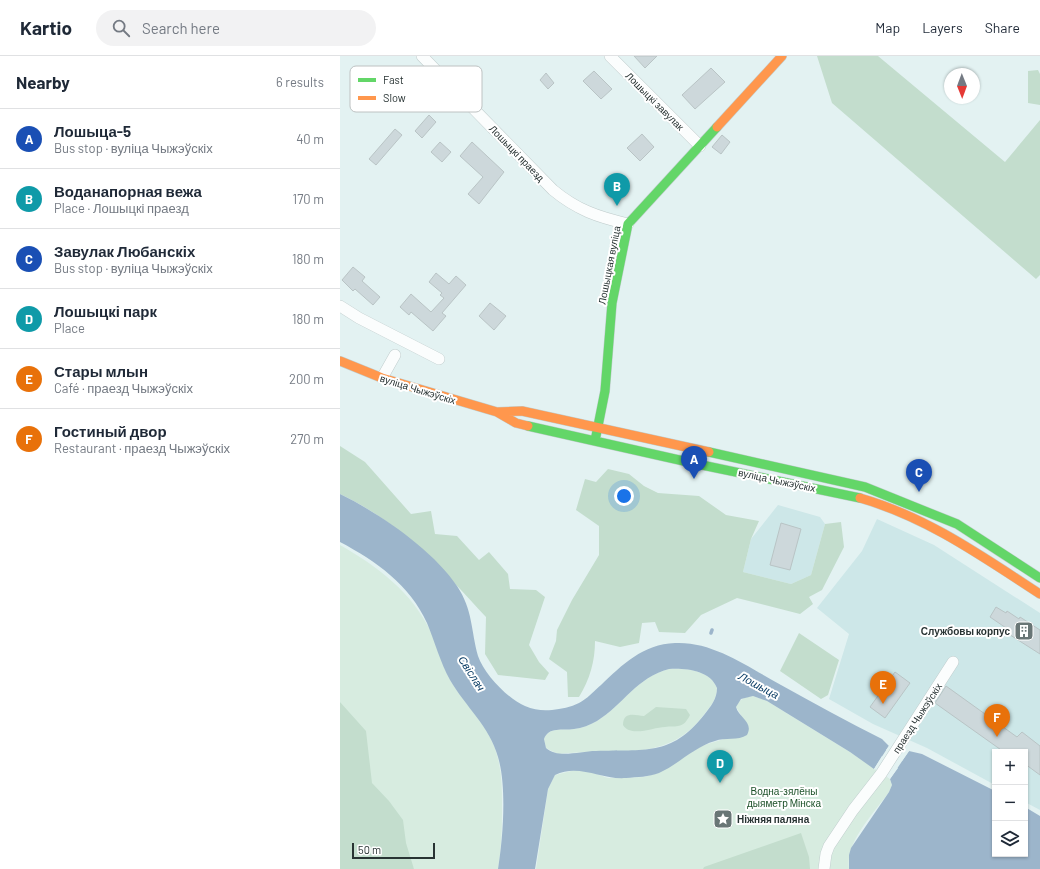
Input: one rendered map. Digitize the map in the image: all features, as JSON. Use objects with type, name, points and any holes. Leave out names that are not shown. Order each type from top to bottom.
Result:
[{"type":"street","name":"Лошыцкі праезд","points":[[422,56],[432,66]]},
{"type":"street","name":"Лошыцкі завулак","points":[[610,56],[700,146]]},
{"type":"street","name":"Лошыцкая вуліца","points":[[595,440],[602,416],[610,314],[619,260],[628,224],[782,56]]},
{"type":"street","name":"Лошыцкі праезд","points":[[477,112],[553,190],[569,203],[596,216],[628,224]]},
{"type":"street","points":[[340,306],[359,318],[439,359]]},
{"type":"street","points":[[382,378],[395,355]]},
{"type":"street","name":"вуліца Чыжэўскіх","points":[[340,361],[382,378],[497,412],[516,423],[697,464],[862,498],[913,517],[948,535],[1040,594]]},
{"type":"street","name":"вуліца Чыжэўскіх","points":[[497,412],[522,411],[865,487],[957,524],[1040,578]]},
{"type":"street","name":"праезд Чыжэўскіх","points":[[824,869],[826,854],[829,846],[853,810],[881,774],[953,662]]},
{"type":"shaded area","points":[[778,505],[820,517],[825,524],[811,575],[791,584],[743,572],[751,539]]},
{"type":"shaded area","points":[[877,519],[934,545],[1040,613],[1040,810],[1028,804],[1028,749],[992,749],[992,783],[927,748],[873,724],[829,699],[849,634],[817,608],[862,551]]},
{"type":"green space","points":[[817,56],[878,56],[1005,162],[1040,120],[1040,275],[1036,279],[832,103]]},
{"type":"green space","points":[[1038,70],[1040,74],[1040,105],[1028,103],[1028,71]]},
{"type":"green space","points":[[340,446],[365,462],[411,514],[431,511],[435,534],[457,536],[479,560],[489,552],[508,574],[510,589],[536,590],[545,597],[529,645],[539,662],[549,673],[545,680],[498,675],[485,654],[486,617],[436,564],[402,533],[363,506],[340,494]]},
{"type":"green space","points":[[608,469],[629,474],[644,486],[658,493],[699,496],[726,515],[759,521],[751,539],[743,572],[791,584],[811,575],[825,524],[841,522],[844,547],[822,590],[809,597],[813,604],[800,614],[737,598],[701,615],[685,633],[659,632],[655,622],[642,623],[639,643],[620,647],[595,641],[593,663],[589,677],[579,697],[568,697],[567,672],[549,659],[556,641],[557,630],[572,600],[599,555],[599,526],[576,510],[585,479],[596,482]]},
{"type":"green space","points":[[340,545],[380,571],[404,592],[414,604],[431,632],[450,680],[483,725],[492,742],[499,762],[502,803],[502,835],[498,869],[414,869],[372,783],[340,702]]},
{"type":"green space","points":[[799,633],[839,660],[828,695],[821,699],[780,671]]},
{"type":"green space","points":[[669,669],[696,671],[709,677],[717,688],[716,696],[712,704],[688,732],[672,742],[655,748],[636,751],[558,754],[546,748],[544,739],[549,732],[580,728],[594,722],[615,707],[648,678]]},
{"type":"green space","name":"Водна-зялёны дыяметр Мінска","points":[[753,696],[767,701],[850,752],[890,779],[892,785],[889,792],[856,838],[851,849],[849,869],[536,869],[548,789],[555,775],[575,770],[585,770],[608,778],[644,777],[658,773],[701,746],[724,739],[741,715],[736,707],[737,704],[747,697]]},
{"type":"green space","points":[[340,702],[366,731],[372,783],[389,801],[403,820],[406,843],[414,869],[340,869]]},
{"type":"green space","points":[[656,707],[686,709],[690,715],[684,724],[643,731],[631,731],[623,725],[627,716],[644,716]]},
{"type":"green space","points":[[801,833],[809,857],[810,869],[703,869],[704,867]]},
{"type":"water","points":[[340,494],[388,522],[420,546],[447,572],[462,595],[469,612],[478,656],[481,663],[497,685],[518,703],[542,710],[573,706],[588,697],[625,663],[643,651],[663,644],[675,643],[689,643],[703,646],[730,656],[818,706],[882,739],[889,746],[886,750],[902,761],[909,751],[922,754],[992,789],[992,857],[1028,857],[1028,809],[1040,816],[1040,869],[849,869],[849,855],[851,848],[889,792],[892,785],[890,779],[898,768],[882,756],[874,769],[850,752],[767,701],[753,696],[741,699],[736,707],[749,727],[747,735],[740,738],[719,740],[700,747],[659,773],[626,778],[608,777],[581,771],[564,772],[555,775],[548,789],[535,869],[498,869],[503,828],[503,797],[501,769],[494,746],[483,726],[456,690],[446,673],[427,623],[420,609],[391,575],[340,542]],"holes":[[[669,669],[696,671],[709,677],[714,682],[717,692],[709,709],[692,729],[680,738],[656,748],[643,750],[596,751],[563,754],[546,748],[544,739],[549,732],[580,728],[594,722],[615,707],[648,678],[658,673]]]},
{"type":"pier","points":[[890,744],[889,749],[902,758],[907,750],[909,751],[890,779],[889,778],[895,768],[882,759],[875,770],[874,769]]},
{"type":"building","points":[[634,56],[657,56],[645,68]]},
{"type":"building","points":[[711,68],[725,82],[695,109],[682,95]]},
{"type":"building","points":[[594,71],[612,89],[601,99],[583,81]]},
{"type":"building","points":[[546,73],[554,83],[548,89],[540,80]]},
{"type":"building","points":[[429,115],[436,122],[422,138],[415,131]]},
{"type":"building","points":[[395,129],[402,135],[376,165],[369,159]]},
{"type":"building","points":[[642,134],[654,147],[640,161],[627,148]]},
{"type":"building","points":[[722,135],[730,142],[721,154],[712,147]]},
{"type":"building","points":[[440,142],[451,152],[442,162],[431,152]]},
{"type":"building","points":[[472,142],[504,172],[479,204],[468,194],[483,177],[460,156]]},
{"type":"building","points":[[353,267],[365,277],[362,281],[380,297],[373,305],[355,289],[353,291],[342,280]]},
{"type":"building","points":[[436,273],[449,284],[456,276],[466,285],[442,313],[446,316],[433,331],[411,312],[409,315],[400,307],[411,294],[431,312],[444,298],[440,295],[442,293],[429,282]]},
{"type":"building","points":[[490,303],[506,316],[494,330],[479,316]]},
{"type":"building","points":[[781,523],[801,529],[790,570],[770,565]]},
{"type":"building","name":"Службовы корпус","points":[[996,607],[1006,613],[1007,611],[1019,619],[1020,617],[1040,630],[1040,654],[1007,633],[1009,630],[990,617]]},
{"type":"building","points":[[895,672],[910,683],[885,718],[870,707]]},
{"type":"building","points":[[946,686],[1017,737],[1022,732],[1040,746],[1040,775],[1028,766],[1028,749],[1000,749],[935,703]]},
{"type":"traffic: fast","points":[[596,436],[605,391],[612,303],[628,224],[717,127]]},
{"type":"traffic: fast","points":[[528,426],[697,464],[860,498]]},
{"type":"traffic: fast","points":[[709,452],[865,487],[957,524],[1040,578]]},
{"type":"traffic: slow","points":[[717,127],[782,56]]},
{"type":"traffic: slow","points":[[340,361],[382,378],[497,412],[516,423],[528,426]]},
{"type":"traffic: slow","points":[[497,412],[522,411],[709,452]]},
{"type":"traffic: slow","points":[[860,498],[885,506],[908,516],[954,539],[1040,594]]},
{"type":"place","name":"Воданапорная вежа","points":[[617,206]]},
{"type":"place","name":"Лошыца-5","points":[[694,479]]},
{"type":"place","name":"Завулак Любанскіх","points":[[919,492]]},
{"type":"place","name":"Службовы корпус","points":[[1024,631]]},
{"type":"place","name":"Стары млын","points":[[883,704]]},
{"type":"place","name":"Гостиный двор","points":[[997,737]]},
{"type":"place","name":"Лошыцкі парк","points":[[720,783]]},
{"type":"place","name":"Ніжняя паляна","points":[[723,819]]},
{"type":"water label","name":"Свіслач","points":[[472,673]]},
{"type":"water label","name":"Лошыца","points":[[759,685]]}]
